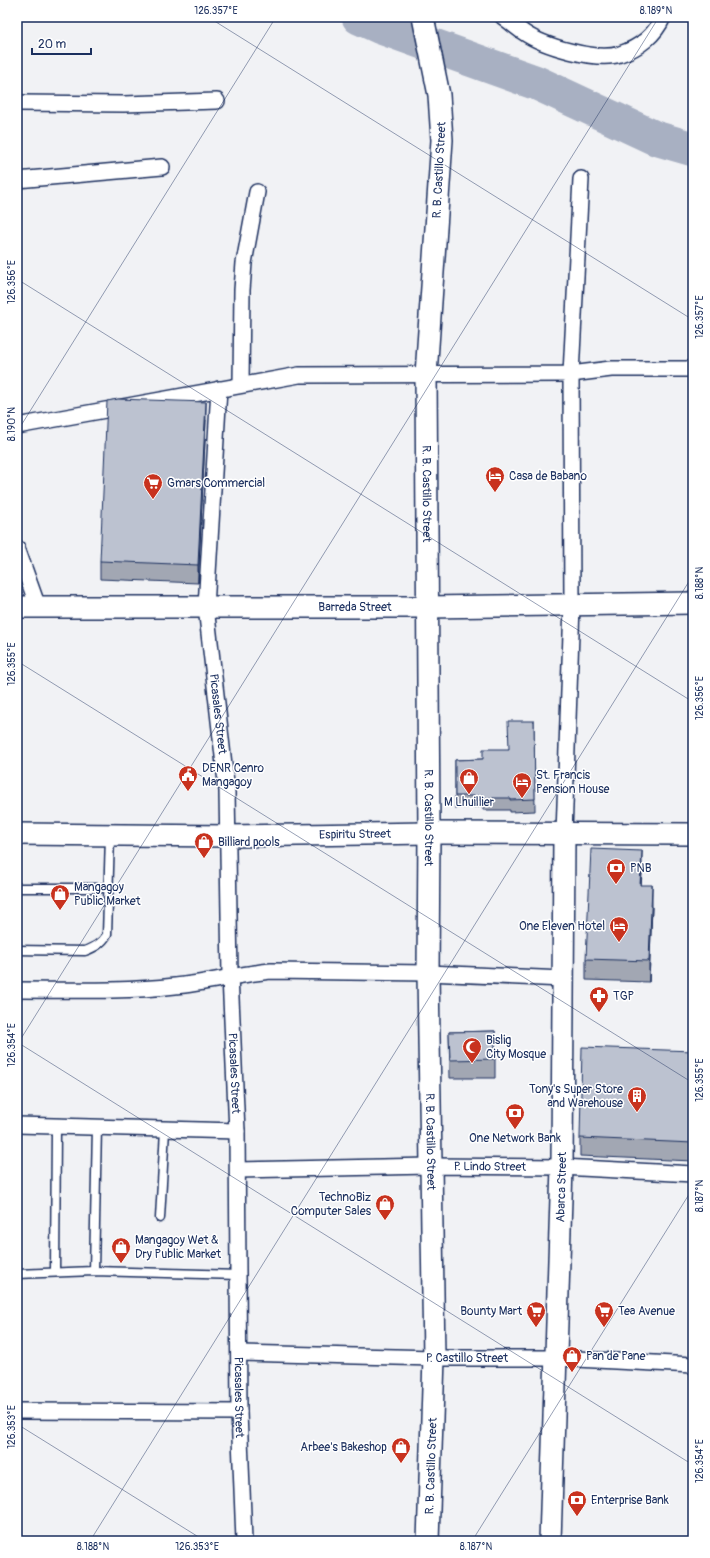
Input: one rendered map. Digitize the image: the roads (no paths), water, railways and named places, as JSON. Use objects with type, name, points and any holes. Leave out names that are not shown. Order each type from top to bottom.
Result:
[{"type":"street","name":"R. B. Castillo Street","points":[[423,17],[439,95],[442,140],[426,375],[429,833],[428,972],[434,1358],[428,1541]]},
{"type":"street","points":[[503,17],[524,33],[553,46],[572,53],[599,55],[619,55],[643,43],[659,26],[663,17]]},
{"type":"street","points":[[17,103],[124,104],[217,101]]},
{"type":"street","points":[[17,180],[162,167]]},
{"type":"street","points":[[564,834],[572,605],[570,374],[581,179]]},
{"type":"street","points":[[241,384],[242,290],[244,264],[257,192]]},
{"type":"street","points":[[17,426],[241,384],[299,375],[570,374],[611,369],[693,369]]},
{"type":"street","name":"Picasales Street","points":[[219,388],[206,607],[225,770],[228,836],[230,976],[238,1170],[240,1353],[239,1412],[244,1541]]},
{"type":"street","points":[[17,548],[38,607]]},
{"type":"street","name":"Barreda Street","points":[[17,607],[428,608],[693,602]]},
{"type":"street","name":"Espiritu Street","points":[[17,834],[228,836],[429,833],[693,834]]},
{"type":"street","name":"Abarca Street","points":[[550,1541],[562,1167],[564,834]]},
{"type":"street","points":[[17,990],[160,988],[202,984],[230,976],[271,971],[428,972],[563,980]]},
{"type":"street","points":[[17,1125],[237,1131]]},
{"type":"street","name":"P. Lindo Street","points":[[238,1170],[430,1166],[562,1167],[693,1174]]},
{"type":"street","name":"P. Castillo Street","points":[[240,1353],[434,1358],[557,1358],[693,1365]]},
{"type":"street","points":[[17,1411],[239,1412]]},
{"type":"lane","points":[[17,950],[85,951],[95,948],[102,942],[107,935],[110,834]]},
{"type":"lane","points":[[17,888],[108,888]]},
{"type":"lane","points":[[55,1272],[56,1127]]},
{"type":"lane","points":[[94,1271],[97,1127]]},
{"type":"lane","points":[[160,1218],[165,1130]]},
{"type":"lane","points":[[17,1274],[94,1271],[239,1275]]},
{"type":"waterway","points":[[359,17],[381,27],[537,83],[655,138],[693,149]]},
{"type":"place","name":"Casa de Babano","points":[[495,493]]},
{"type":"place","name":"Gmars Commercial","points":[[153,500]]},
{"type":"place","name":"DENR Cenro Mangagoy","points":[[188,792]]},
{"type":"place","name":"M Lhuillier","points":[[469,795]]},
{"type":"place","name":"St. Francis Pension House","points":[[522,799]]},
{"type":"place","name":"Billiard pools","points":[[204,859]]},
{"type":"place","name":"PNB","points":[[616,885]]},
{"type":"place","name":"Mangagoy Public Market","points":[[60,911]]},
{"type":"place","name":"One Eleven Hotel","points":[[619,943]]},
{"type":"place","name":"TGP","points":[[599,1013]]},
{"type":"place","name":"Bislig City Mosque","points":[[472,1064]]},
{"type":"place","name":"Tony's Super Store and Warehouse","points":[[637,1113]]},
{"type":"place","name":"One Network Bank","points":[[515,1130]]},
{"type":"place","name":"TechnoBiz Computer Sales","points":[[385,1221]]},
{"type":"place","name":"Mangagoy Wet & Dry Public Market","points":[[121,1264]]},
{"type":"place","name":"Bounty Mart","points":[[536,1328]]},
{"type":"place","name":"Tea Avenue","points":[[604,1328]]},
{"type":"place","name":"Pan de Pane","points":[[572,1373]]},
{"type":"place","name":"Arbee's Bakeshop","points":[[401,1464]]},
{"type":"place","name":"Enterprise Bank","points":[[577,1517]]}]
